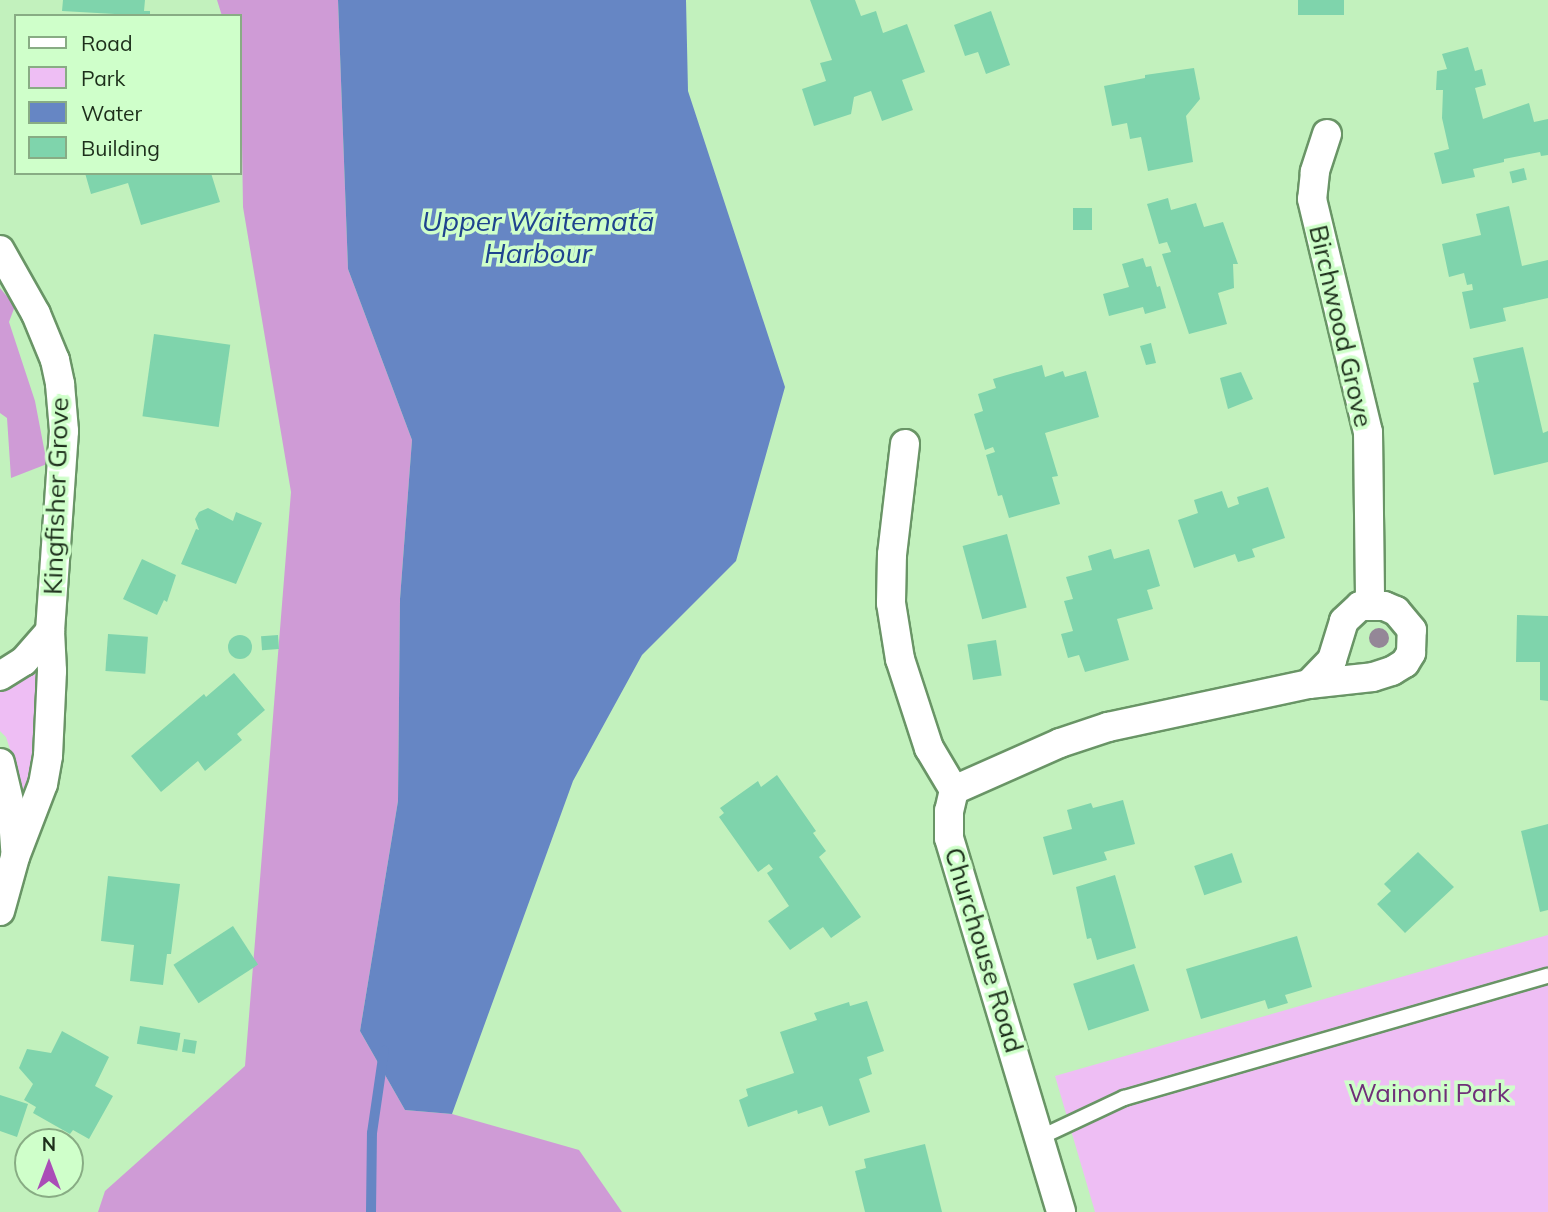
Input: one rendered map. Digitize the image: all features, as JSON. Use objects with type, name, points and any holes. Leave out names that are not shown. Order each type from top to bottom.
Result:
[{"type":"street","name":"Birchwood Grove","points":[[1327,134],[1315,172],[1312,199],[1368,432],[1370,604]]},
{"type":"street","name":"Kingfisher Grove","points":[[0,250],[48,340],[60,384],[64,431],[50,631],[52,671],[48,756],[32,819],[15,857],[0,911]]},
{"type":"street","points":[[905,443],[892,554],[891,603],[900,659],[920,723],[929,748],[954,790],[1060,743],[1108,727],[1309,684],[1373,677],[1405,663],[1411,653],[1412,630],[1396,611],[1370,604],[1360,606],[1344,621],[1332,660],[1309,684]]},
{"type":"street","name":"Kingfisher Grove","points":[[0,676],[24,661],[50,631]]},
{"type":"street","name":"Kingfisher Grove","points":[[0,763],[13,818],[15,857]]},
{"type":"street","name":"Churchouse Road","points":[[954,790],[949,811],[949,838],[1062,1212]]},
{"type":"lane","points":[[1041,1137],[1124,1098],[1548,976]]},
{"type":"green space","points":[[33,673],[42,677],[30,780],[21,799],[18,773],[6,737],[0,731],[0,692]]},
{"type":"green space","name":"Wainoni Park","points":[[1548,935],[1548,1212],[1095,1212],[1055,1076]]},
{"type":"shaded area","points":[[217,0],[338,0],[348,269],[412,440],[400,599],[398,801],[360,1031],[405,1110],[452,1114],[579,1150],[622,1212],[98,1212],[105,1191],[245,1066],[291,492],[243,207],[242,14],[221,14]]},
{"type":"shaded area","points":[[0,288],[15,306],[9,322],[35,401],[47,464],[11,478],[7,418],[0,413]]},
{"type":"water","name":"Upper Waitematā Harbour","points":[[338,0],[686,0],[688,91],[785,387],[736,561],[642,655],[573,781],[452,1114],[405,1110],[360,1031],[398,801],[400,599],[412,440],[348,269]]},
{"type":"building","points":[[63,0],[145,0],[144,11],[150,11],[150,14],[115,14],[62,11]]},
{"type":"building","points":[[810,0],[855,0],[861,16],[876,11],[883,33],[907,24],[925,72],[902,80],[913,110],[882,121],[871,91],[854,97],[851,114],[814,126],[802,89],[826,81],[820,63],[832,60]]},
{"type":"building","points":[[1298,0],[1344,0],[1344,15],[1298,15]]},
{"type":"building","points":[[991,11],[1010,65],[986,74],[978,52],[965,56],[954,25]]},
{"type":"building","points":[[1468,47],[1475,71],[1482,69],[1486,85],[1475,88],[1483,119],[1529,103],[1534,122],[1548,119],[1548,155],[1541,156],[1540,152],[1504,159],[1504,162],[1473,169],[1475,177],[1442,184],[1434,153],[1449,149],[1442,118],[1443,90],[1436,90],[1437,71],[1447,69],[1442,54]]},
{"type":"building","points":[[1194,68],[1200,99],[1186,116],[1193,162],[1148,171],[1141,137],[1130,139],[1127,123],[1112,126],[1104,86],[1145,78],[1145,75]]},
{"type":"building","points":[[1524,168],[1527,180],[1512,183],[1509,172]]},
{"type":"building","points":[[86,175],[212,175],[220,202],[141,225],[128,183],[91,194]]},
{"type":"building","points":[[1168,198],[1171,210],[1196,203],[1204,227],[1223,222],[1238,264],[1233,264],[1234,288],[1218,293],[1227,324],[1189,334],[1162,254],[1171,252],[1167,242],[1159,244],[1147,204]]},
{"type":"building","points":[[1509,206],[1522,266],[1548,260],[1548,298],[1503,308],[1506,321],[1470,329],[1462,292],[1473,290],[1472,284],[1467,285],[1464,273],[1449,277],[1442,244],[1481,235],[1476,214]]},
{"type":"building","points":[[1073,208],[1092,208],[1092,230],[1073,230]]},
{"type":"building","points":[[1143,258],[1146,267],[1151,266],[1166,308],[1145,314],[1143,307],[1109,316],[1103,294],[1129,287],[1122,264]]},
{"type":"building","points":[[154,334],[230,345],[219,427],[142,416]]},
{"type":"building","points":[[1151,343],[1156,363],[1146,365],[1140,346]]},
{"type":"building","points":[[1523,347],[1543,433],[1548,431],[1548,462],[1494,475],[1473,383],[1479,382],[1473,358]]},
{"type":"building","points":[[1042,365],[1045,377],[1063,371],[1065,377],[1086,371],[1099,417],[1045,433],[1058,476],[1052,477],[1060,504],[1009,518],[1002,495],[998,496],[986,455],[995,452],[993,447],[985,450],[974,414],[983,411],[978,394],[996,388],[993,379]]},
{"type":"building","points":[[1241,372],[1253,399],[1228,409],[1220,378]]},
{"type":"building","points":[[1268,487],[1285,538],[1252,549],[1255,557],[1238,562],[1235,554],[1194,568],[1178,520],[1198,513],[1194,500],[1222,491],[1228,508],[1239,504],[1237,497]]},
{"type":"building","points":[[208,508],[233,521],[236,512],[262,523],[236,584],[181,564],[196,529],[199,530],[195,519],[199,512]]},
{"type":"building","points":[[1007,534],[1027,607],[982,619],[963,546]]},
{"type":"building","points":[[1111,549],[1114,559],[1149,549],[1160,586],[1147,590],[1153,609],[1117,619],[1129,660],[1085,672],[1079,655],[1068,658],[1061,634],[1073,631],[1064,601],[1073,599],[1066,577],[1092,570],[1088,556]]},
{"type":"building","points":[[142,559],[176,575],[167,602],[164,600],[157,615],[123,599]]},
{"type":"building","points":[[1517,615],[1548,616],[1548,701],[1540,700],[1540,662],[1516,662]]},
{"type":"building","points":[[108,634],[148,637],[145,674],[105,671]]},
{"type":"building","points":[[240,635],[251,642],[252,647],[245,658],[240,659],[229,652],[228,647],[235,636]]},
{"type":"building","points":[[278,635],[279,649],[262,650],[261,636]]},
{"type":"building","points":[[996,640],[1002,676],[973,680],[967,645]]},
{"type":"building","points":[[234,673],[265,710],[237,734],[242,740],[205,771],[198,761],[161,792],[131,756],[204,694],[206,697]]},
{"type":"building","points":[[777,775],[816,831],[813,833],[826,851],[819,857],[861,917],[831,938],[823,927],[790,950],[768,921],[789,906],[767,873],[773,869],[769,864],[758,872],[719,817],[724,813],[720,808],[758,781],[761,787]]},
{"type":"building","points":[[1123,800],[1135,844],[1104,852],[1107,860],[1053,875],[1043,837],[1072,829],[1067,810],[1091,803],[1093,808]]},
{"type":"building","points":[[1548,824],[1548,910],[1540,912],[1521,831]]},
{"type":"building","points":[[1418,852],[1454,887],[1405,933],[1377,904],[1391,891],[1384,884]]},
{"type":"building","points":[[1232,853],[1242,882],[1204,895],[1194,866]]},
{"type":"building","points":[[1115,875],[1136,948],[1097,960],[1091,938],[1087,939],[1076,887]]},
{"type":"building","points":[[108,876],[180,884],[171,954],[167,954],[163,985],[130,981],[134,945],[101,941]]},
{"type":"building","points":[[233,926],[258,965],[199,1003],[173,965]]},
{"type":"building","points":[[1297,936],[1312,987],[1285,995],[1288,1003],[1268,1009],[1265,1000],[1201,1019],[1186,969]]},
{"type":"building","points":[[1134,964],[1149,1011],[1088,1030],[1073,984]]},
{"type":"building","points":[[867,1001],[884,1051],[867,1057],[872,1074],[859,1079],[870,1112],[829,1126],[822,1106],[798,1114],[797,1110],[748,1127],[739,1100],[748,1096],[746,1089],[794,1073],[780,1032],[817,1020],[814,1013],[849,1002],[850,1006]]},
{"type":"building","points":[[140,1026],[180,1033],[177,1051],[137,1044]]},
{"type":"building","points":[[62,1031],[109,1057],[95,1086],[113,1096],[89,1139],[84,1136],[84,1128],[59,1128],[33,1113],[36,1107],[24,1100],[33,1084],[19,1068],[27,1049],[51,1053]]},
{"type":"building","points":[[184,1039],[197,1041],[195,1054],[182,1052]]},
{"type":"building","points":[[0,1095],[28,1104],[20,1128],[14,1128],[14,1136],[0,1131]]},
{"type":"building","points":[[925,1144],[942,1212],[865,1212],[855,1171],[866,1168],[864,1159]]},
{"type":"waterway","points":[[371,1212],[372,1133],[384,1051]]}]
